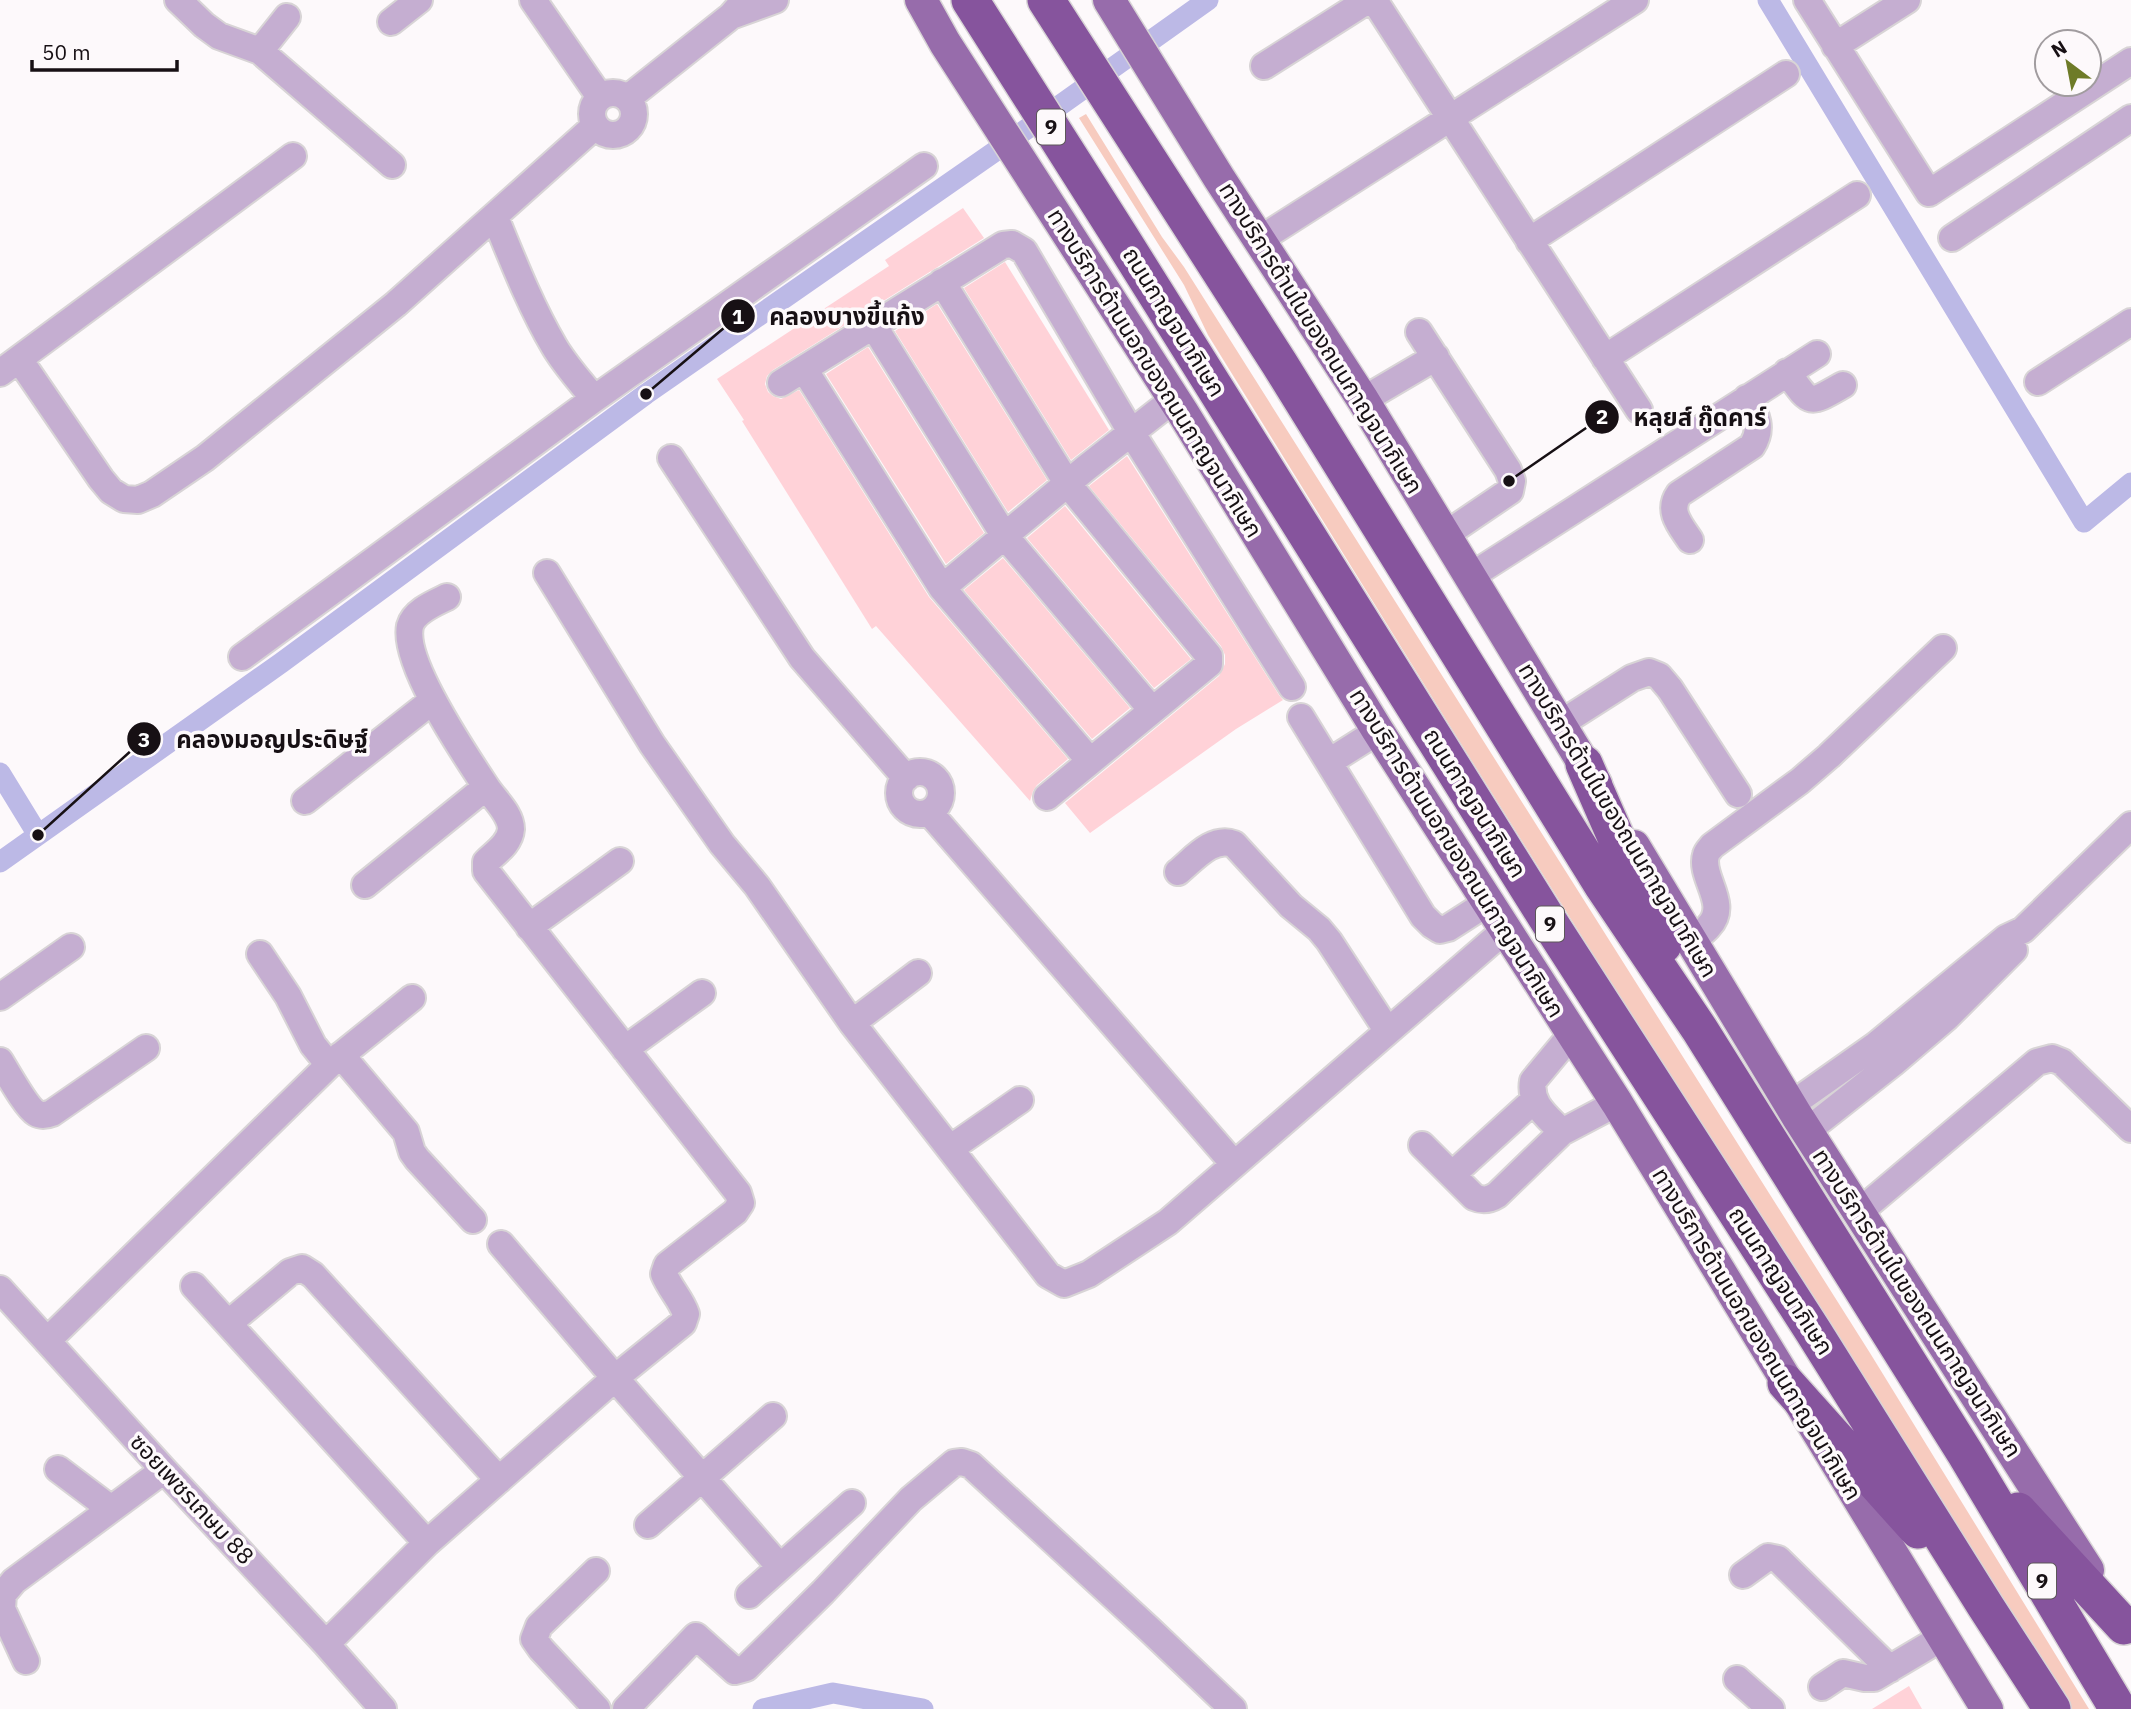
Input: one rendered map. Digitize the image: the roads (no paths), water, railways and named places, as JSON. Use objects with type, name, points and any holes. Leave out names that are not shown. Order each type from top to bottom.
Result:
[{"type":"highway","name":"9","points":[[1046,0],[1178,204],[1603,886],[1700,1030],[1965,1453],[2118,1709]]},
{"type":"highway","name":"ถนนกาญจนาภิเษก","points":[[975,8],[1553,928],[1806,1319],[2052,1709]]},
{"type":"highway","points":[[1584,764],[1700,1030]]},
{"type":"highway","points":[[1786,1383],[1986,1607]]},
{"type":"highway","points":[[1965,1453],[2127,1633]]},
{"type":"main road","name":"ทางบริการด้านนอกของถนนกาญจนาภิเษก","points":[[921,0],[945,43],[1174,399],[1378,731],[1616,1103],[1987,1709]]},
{"type":"main road","name":"ทางบริการด้านในของถนนกาญจนาภิเษก","points":[[1109,0],[1219,178],[1363,401],[1858,1213],[2127,1633]]},
{"type":"street","points":[[178,0],[219,36],[260,51],[392,165]]},
{"type":"street","points":[[391,22],[419,0]]},
{"type":"street","points":[[533,0],[600,97]]},
{"type":"street","points":[[628,98],[738,8],[775,0]]},
{"type":"street","points":[[1264,66],[1368,0]]},
{"type":"street","points":[[1374,0],[1639,410]]},
{"type":"street","points":[[1259,240],[1634,0]]},
{"type":"street","points":[[1807,0],[1929,193],[2131,61]]},
{"type":"street","points":[[1835,46],[1907,0]]},
{"type":"street","points":[[260,51],[286,17]]},
{"type":"street","points":[[1529,241],[1786,74]]},
{"type":"street","points":[[614,92],[628,98],[634,112],[630,127],[624,132],[608,135],[595,126],[591,113],[600,97],[614,92]]},
{"type":"street","points":[[1952,238],[2131,118]]},
{"type":"street","points":[[293,156],[9,366],[111,491],[124,499],[138,500],[152,494],[216,449],[396,304],[595,126]]},
{"type":"street","points":[[242,657],[594,399],[925,166]]},
{"type":"street","points":[[1605,358],[1857,195]]},
{"type":"street","points":[[495,217],[541,322],[556,349],[594,399]]},
{"type":"street","points":[[780,383],[1003,245],[1012,244],[1024,251],[1131,432],[1292,687]]},
{"type":"street","points":[[942,282],[1068,483],[1209,656],[1209,664],[1047,797]]},
{"type":"street","points":[[2038,382],[2131,322]]},
{"type":"street","points":[[873,326],[1004,535],[1152,710]]},
{"type":"street","points":[[1419,332],[1508,470],[1512,481],[1510,491],[1445,535]]},
{"type":"street","points":[[1471,576],[1817,354]]},
{"type":"street","points":[[1363,401],[1436,357]]},
{"type":"street","points":[[804,369],[942,588],[1090,761]]},
{"type":"street","points":[[1787,372],[1809,399],[1817,400],[1843,385]]},
{"type":"street","points":[[1690,540],[1673,510],[1674,500],[1752,446],[1759,427],[1757,416],[1747,398]]},
{"type":"street","points":[[942,588],[1174,399]]},
{"type":"street","points":[[671,458],[795,649],[906,778],[899,795],[905,808],[917,814],[929,812],[1234,1164]]},
{"type":"street","points":[[547,573],[652,744],[722,844],[757,886],[852,1023],[1048,1275],[1064,1284],[1089,1274],[1168,1222],[1505,930]]},
{"type":"street","points":[[326,1644],[427,1543],[615,1378],[683,1323],[686,1314],[682,1302],[664,1274],[667,1265],[735,1212],[741,1203],[738,1193],[486,871],[486,862],[505,845],[511,825],[432,701],[416,663],[410,638],[410,624],[420,612],[447,597]]},
{"type":"street","points":[[1691,940],[1709,927],[1718,909],[1706,866],[1706,855],[1712,845],[1810,772],[1943,648]]},
{"type":"street","points":[[1560,724],[1632,678],[1648,672],[1659,676],[1738,794]]},
{"type":"street","points":[[305,802],[432,701]]},
{"type":"street","points":[[1301,717],[1423,915],[1432,925],[1440,930],[1448,928],[1488,903]]},
{"type":"street","points":[[1329,762],[1378,731]]},
{"type":"street","points":[[365,885],[486,787]]},
{"type":"street","points":[[1791,1105],[1876,1045],[2006,938],[2023,930],[2131,825]]},
{"type":"street","points":[[1178,872],[1210,845],[1225,841],[1234,844],[1291,906],[1329,941],[1387,1030]]},
{"type":"street","points":[[529,927],[620,861]]},
{"type":"street","points":[[1807,1131],[1947,1017],[2016,948],[2023,930]]},
{"type":"street","points":[[0,997],[71,947]]},
{"type":"street","points":[[260,954],[288,996],[313,1045],[335,1060],[406,1132],[417,1159],[473,1220]]},
{"type":"street","points":[[852,1023],[918,972]]},
{"type":"street","points":[[625,1049],[702,993]]},
{"type":"street","points":[[47,1341],[335,1060],[412,998]]},
{"type":"street","points":[[1562,1132],[1533,1101],[1532,1089],[1533,1081],[1572,1034]]},
{"type":"street","points":[[0,1061],[30,1107],[37,1114],[45,1115],[52,1113],[146,1048]]},
{"type":"street","points":[[1858,1213],[2036,1062],[2052,1058],[2062,1062],[2131,1129]]},
{"type":"street","points":[[951,1148],[1020,1100]]},
{"type":"street","points":[[1453,1174],[1533,1101]]},
{"type":"street","points":[[1422,1145],[1474,1196],[1481,1200],[1489,1199],[1497,1195],[1562,1132],[1616,1103]]},
{"type":"street","points":[[501,1244],[780,1566]]},
{"type":"street","points":[[229,1323],[290,1272],[303,1268],[313,1275],[499,1480]]},
{"type":"street","points":[[194,1286],[427,1543]]},
{"type":"street","name":"ซอยเพชรเกษม 88","points":[[0,1289],[383,1709]]},
{"type":"street","points":[[648,1525],[773,1416]]},
{"type":"street","points":[[626,1709],[696,1636],[735,1671],[746,1668],[911,1500],[954,1463],[962,1462],[971,1465],[1233,1709]]},
{"type":"street","points":[[58,1469],[111,1509]]},
{"type":"street","points":[[26,1661],[2,1609],[3,1594],[14,1581],[164,1470]]},
{"type":"street","points":[[749,1595],[852,1503]]},
{"type":"street","points":[[1743,1575],[1768,1557],[1778,1559],[1890,1669]]},
{"type":"street","points":[[596,1571],[539,1626],[534,1639],[597,1709]]},
{"type":"street","points":[[1822,1687],[1843,1673],[1874,1678],[1943,1637]]},
{"type":"street","points":[[1737,1679],[1771,1709]]},
{"type":"waterway","points":[[0,862],[281,663],[646,394],[1208,0]]},
{"type":"waterway","points":[[1768,0],[2084,522],[2131,483]]},
{"type":"waterway","points":[[0,773],[38,835]]},
{"type":"waterway","points":[[763,1709],[833,1693],[923,1709]]},
{"type":"place","name":"คลองบางขี้แก้ง","points":[[646,394]]},
{"type":"place","name":"หลุยส์ กู๊ดคาร์","points":[[1509,481]]},
{"type":"place","name":"คลองมอญประดิษฐ์","points":[[38,835]]}]
